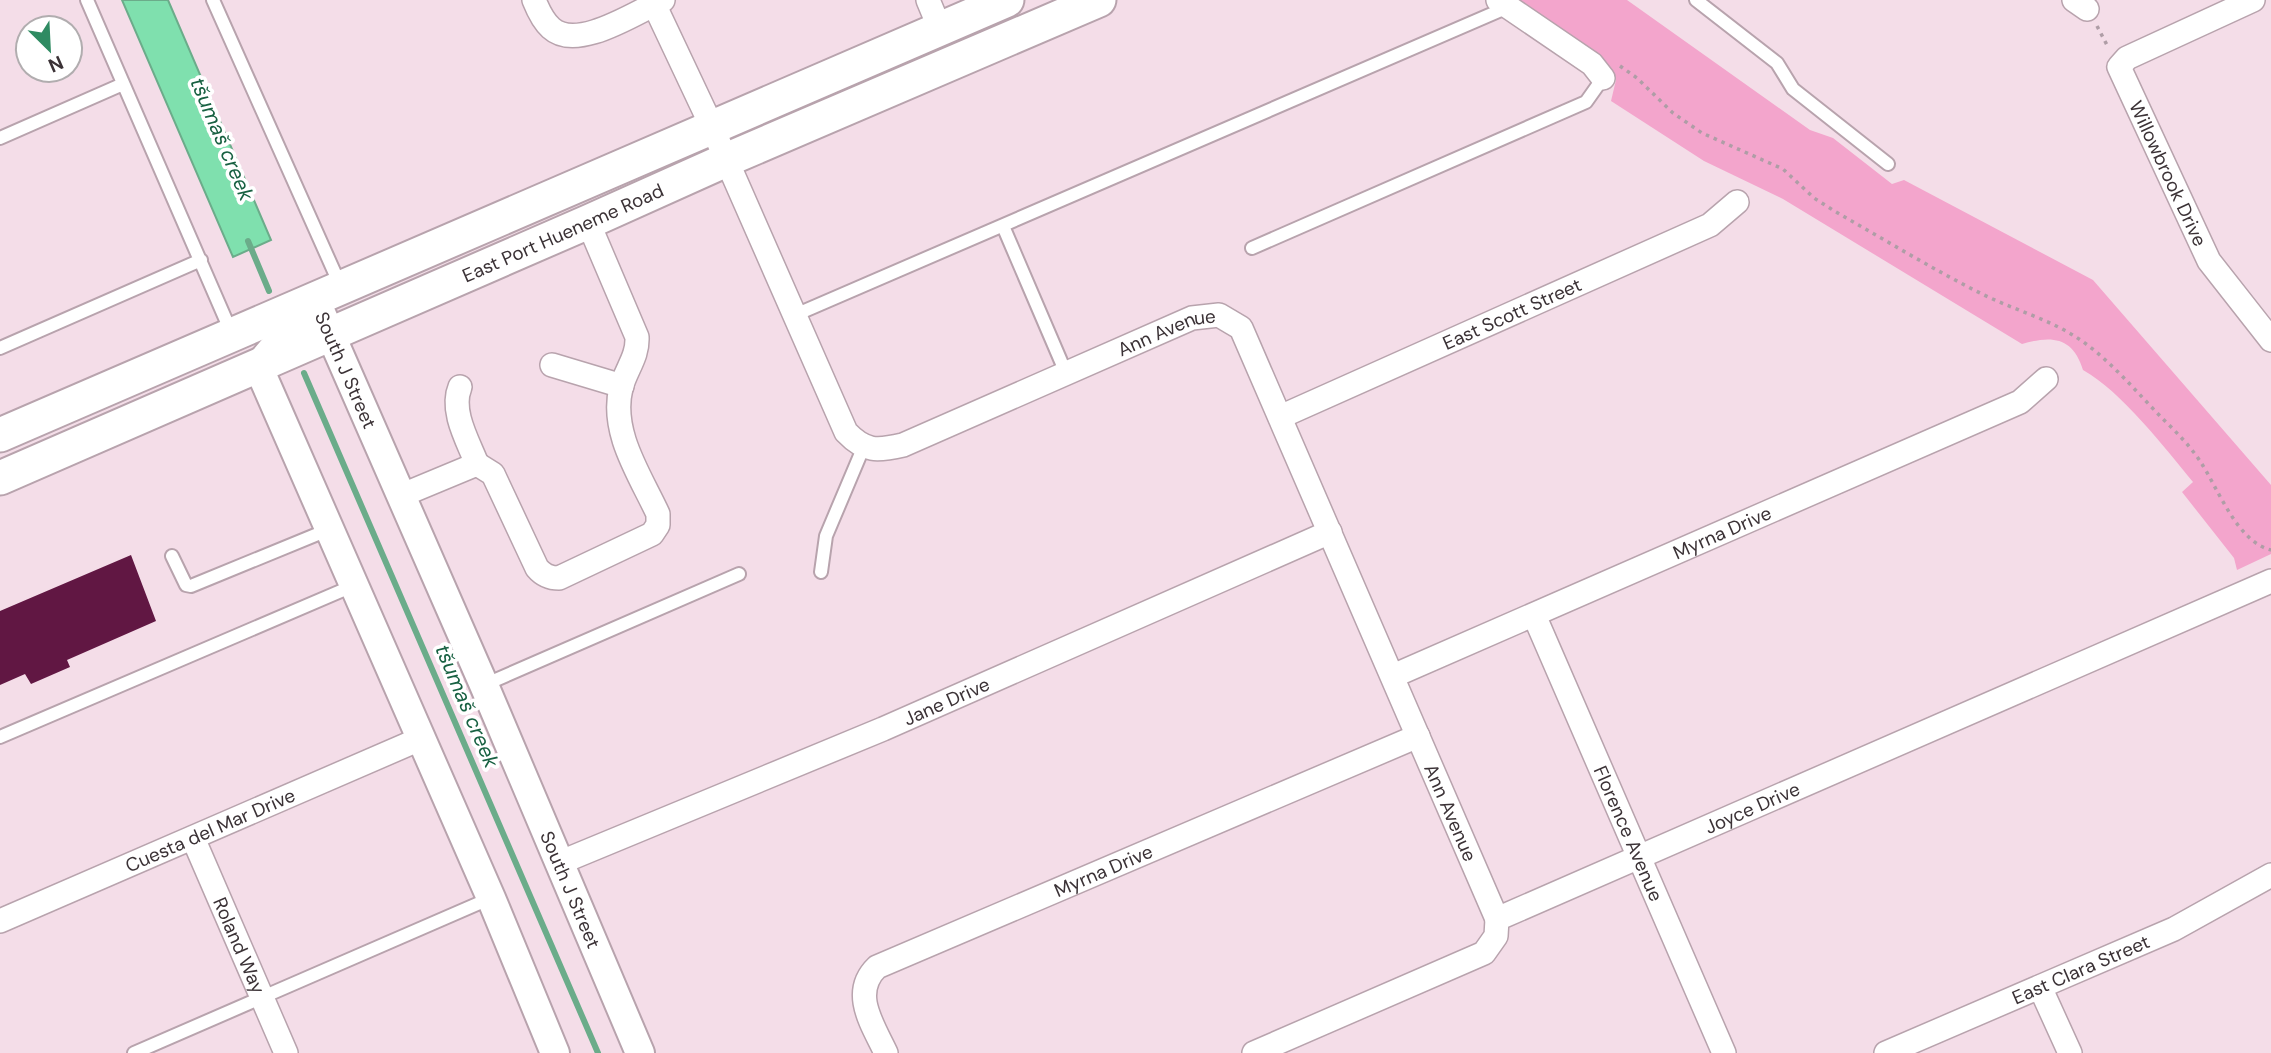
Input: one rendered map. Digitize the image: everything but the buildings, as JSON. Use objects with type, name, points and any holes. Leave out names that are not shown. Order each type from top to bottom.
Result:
[{"type":"main road","name":"East Port Hueneme Road","points":[[5,433],[712,127],[934,14],[1007,0]]},
{"type":"main road","name":"East Port Hueneme Road","points":[[13,472],[726,160],[1100,0]]},
{"type":"main road","points":[[189,396],[220,361],[232,334]]},
{"type":"street","points":[[534,0],[551,28],[570,36],[587,35],[658,2],[846,432],[864,446]]},
{"type":"street","points":[[2119,67],[2127,58],[2253,0]]},
{"type":"street","points":[[1503,4],[1592,64],[1611,72]]},
{"type":"street","name":"Willowbrook Drive","points":[[2119,67],[2209,261],[2271,341]]},
{"type":"street","name":"East Scott Street","points":[[1280,417],[1710,225],[1737,202]]},
{"type":"street","points":[[460,387],[456,397],[457,409],[477,464],[493,474],[537,568],[542,573],[551,578],[559,578],[632,541],[652,534],[658,525],[658,514],[622,435],[618,411],[622,386],[634,360],[637,337],[588,222]]},
{"type":"street","name":"South J Street","points":[[328,293],[330,333],[484,685],[640,1053]]},
{"type":"street","name":"South J Street","points":[[258,366],[328,293]]},
{"type":"street","name":"Ann Avenue","points":[[864,446],[883,450],[903,445],[1192,318],[1219,315],[1241,328],[1497,919]]},
{"type":"street","points":[[552,365],[622,386]]},
{"type":"street","points":[[258,366],[491,898],[555,1053]]},
{"type":"street","name":"Myrna Drive","points":[[1392,676],[2020,402],[2046,379]]},
{"type":"street","points":[[400,496],[477,464]]},
{"type":"street","name":"Jane Drive","points":[[559,863],[883,729],[1330,531]]},
{"type":"street","name":"Joyce Drive","points":[[1497,919],[2271,581]]},
{"type":"street","name":"Florence Avenue","points":[[1534,615],[1724,1053]]},
{"type":"street","name":"Myrna Drive","points":[[886,1053],[863,998],[863,987],[869,974],[877,967],[1418,736]]},
{"type":"street","name":"Cuesta del Mar Drive","points":[[0,921],[420,739]]},
{"type":"street","name":"Roland Way","points":[[193,838],[286,1053]]},
{"type":"street","name":"East Clara Street","points":[[1885,1053],[2174,929],[2271,875]]},
{"type":"street","points":[[1254,1053],[1484,953],[1496,936],[1497,919]]},
{"type":"street","points":[[2040,987],[2070,1053]]},
{"type":"lane","points":[[87,0],[232,334]]},
{"type":"lane","points":[[213,0],[328,293]]},
{"type":"lane","points":[[1696,0],[1776,63],[1793,89],[1888,164]]},
{"type":"lane","points":[[795,315],[1003,226],[1503,4]]},
{"type":"lane","points":[[1252,248],[1586,102],[1611,72]]},
{"type":"lane","points":[[0,138],[123,84]]},
{"type":"lane","points":[[1003,226],[1066,373]]},
{"type":"lane","points":[[0,348],[201,260]]},
{"type":"lane","points":[[821,572],[826,536],[864,446]]},
{"type":"lane","points":[[172,556],[186,585],[191,586],[330,529]]},
{"type":"lane","points":[[484,685],[739,574]]},
{"type":"lane","points":[[0,737],[355,585]]},
{"type":"lane","points":[[134,1053],[152,1050],[491,898]]},
{"type":"path","points":[[2080,5],[2119,67]]},
{"type":"path","points":[[1611,72],[1637,78],[1673,113],[1702,133],[1783,169],[1814,198],[1836,212],[1985,296],[2042,319],[2076,338],[2097,354],[2176,432],[2200,460],[2245,533],[2262,548],[2271,550]]},
{"type":"shaded area","points":[[1514,0],[1627,0],[1810,130],[1833,138],[1892,184],[1904,180],[2093,280],[2271,485],[2271,554],[2237,570],[2234,558],[2182,492],[2193,482],[2127,406],[2083,370],[2079,359],[2067,345],[2052,340],[2022,344],[1783,199],[1704,161],[1611,101],[1616,80],[1599,59]]},
{"type":"water","name":"tšumaš creek","points":[[122,0],[168,0],[271,240],[233,257]]},
{"type":"waterway","name":"tšumaš creek","points":[[248,241],[269,291]]},
{"type":"waterway","name":"tšumaš creek","points":[[304,373],[598,1053]]}]
